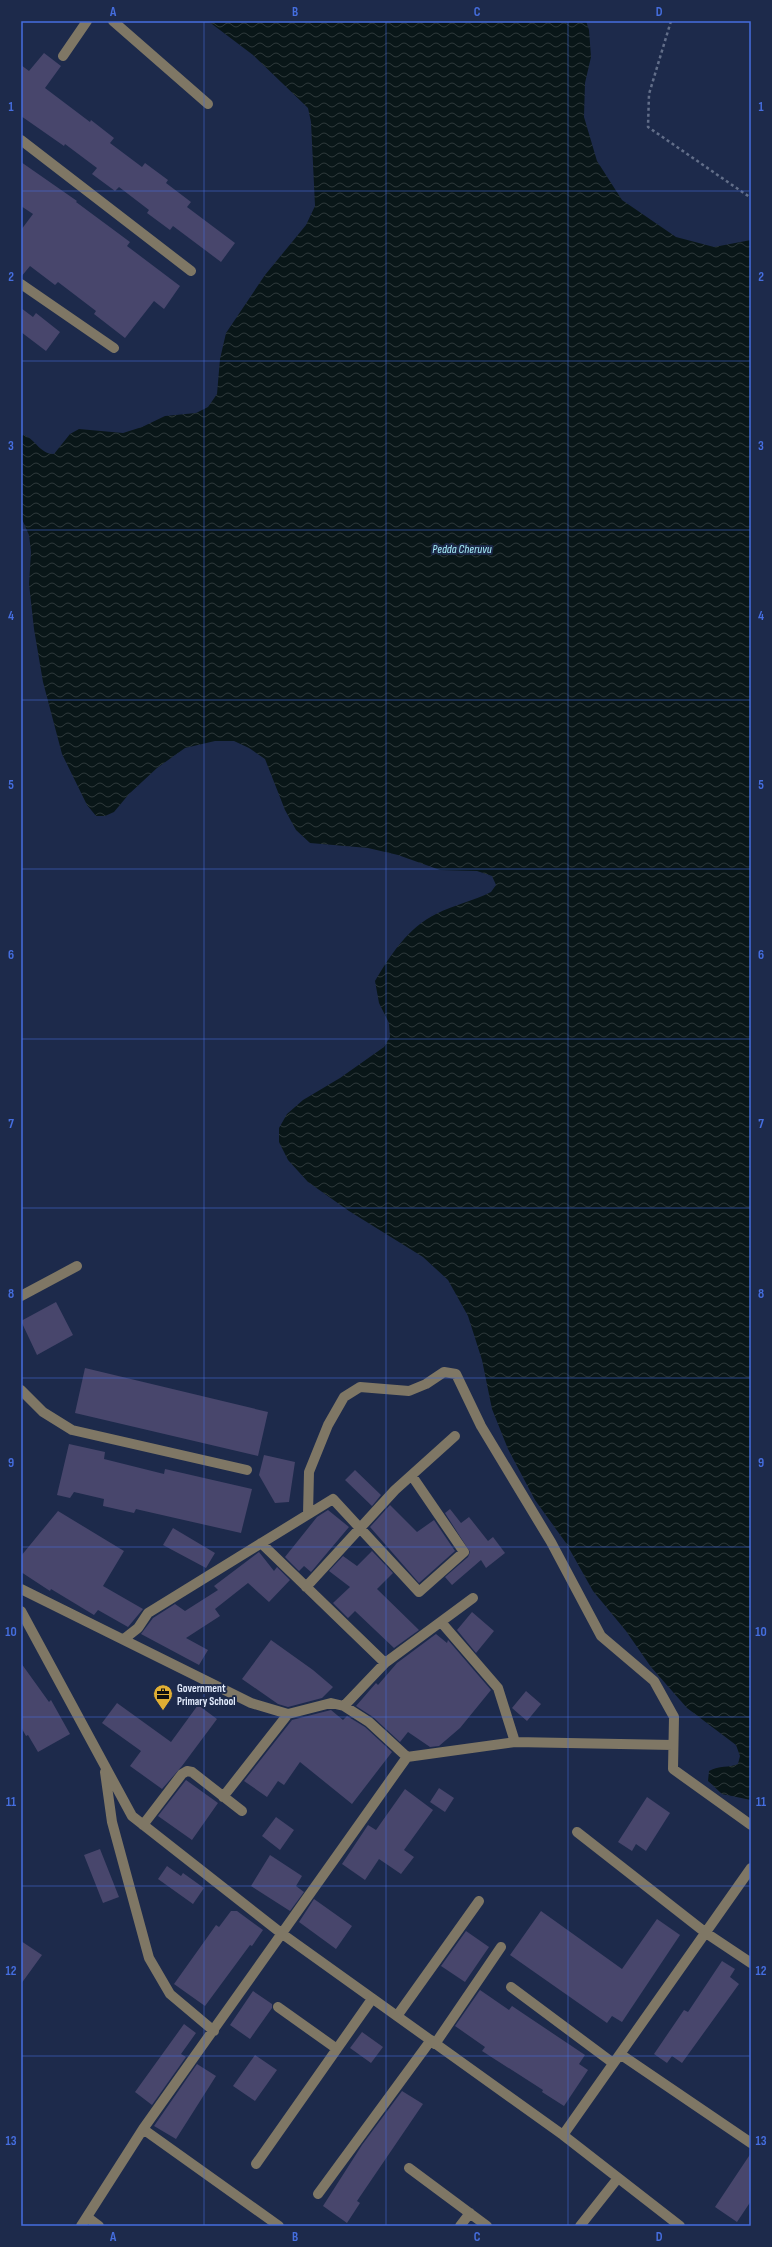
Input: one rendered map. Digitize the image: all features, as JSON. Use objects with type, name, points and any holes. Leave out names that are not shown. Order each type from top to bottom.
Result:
[{"type":"street","points":[[63,56],[86,21]]},
{"type":"street","points":[[113,21],[208,104]]},
{"type":"street","points":[[21,140],[191,271]]},
{"type":"street","points":[[21,284],[114,348]]},
{"type":"street","points":[[21,1296],[77,1266]]},
{"type":"street","points":[[308,1514],[309,1472],[328,1425],[344,1397],[360,1386],[409,1391],[426,1384],[444,1372],[456,1374],[481,1426],[551,1542],[601,1636],[654,1681],[674,1717],[672,1769],[751,1825]]},
{"type":"street","points":[[21,1390],[43,1412],[72,1430],[247,1470]]},
{"type":"street","points":[[306,1587],[361,1529],[395,1490],[455,1436]]},
{"type":"street","points":[[124,1640],[138,1628],[148,1614],[333,1499],[419,1592],[464,1552],[412,1476]]},
{"type":"street","points":[[261,1543],[385,1663]]},
{"type":"street","points":[[21,1589],[251,1703],[288,1714],[331,1703],[344,1706],[369,1722],[407,1757]]},
{"type":"street","points":[[344,1706],[385,1663],[472,1598]]},
{"type":"street","points":[[21,1611],[132,1816],[281,1933],[562,2135],[680,2226]]},
{"type":"street","points":[[441,1622],[498,1688],[515,1742]]},
{"type":"street","points":[[224,1797],[288,1714]]},
{"type":"street","points":[[82,2226],[143,2129],[407,1757],[515,1742],[673,1745]]},
{"type":"street","points":[[104,1766],[112,1822],[149,1958],[170,1994],[214,2031]]},
{"type":"street","points":[[143,1825],[182,1774],[187,1771],[192,1772],[242,1811]]},
{"type":"street","points":[[577,1832],[706,1933],[751,1962]]},
{"type":"street","points":[[562,2135],[751,1868]]},
{"type":"street","points":[[397,2016],[480,1901]]},
{"type":"street","points":[[318,2194],[433,2042],[501,1947]]},
{"type":"street","points":[[511,1987],[613,2063]]},
{"type":"street","points":[[256,2164],[372,1999]]},
{"type":"street","points":[[278,2007],[337,2049]]},
{"type":"street","points":[[620,2054],[751,2143]]},
{"type":"street","points":[[143,2129],[279,2226]]},
{"type":"street","points":[[408,2168],[487,2226]]},
{"type":"street","points":[[580,2226],[618,2178]]},
{"type":"street","points":[[460,2226],[470,2213]]},
{"type":"street","points":[[87,2217],[99,2226]]},
{"type":"path","points":[[671,21],[649,94],[648,127],[751,198]]},
{"type":"water","name":"Pedda Cheruvu","points":[[208,21],[586,21],[589,30],[591,57],[585,83],[584,117],[597,161],[622,200],[676,237],[714,247],[751,240],[751,1800],[722,1794],[708,1781],[709,1771],[716,1768],[738,1764],[740,1756],[736,1745],[687,1708],[651,1667],[626,1631],[593,1591],[566,1543],[535,1500],[508,1449],[492,1409],[482,1360],[468,1316],[448,1280],[423,1257],[349,1211],[308,1182],[288,1160],[279,1142],[279,1128],[287,1114],[303,1100],[340,1078],[384,1047],[390,1037],[389,1023],[379,1003],[375,981],[387,961],[401,943],[417,927],[436,914],[491,892],[496,885],[492,876],[477,871],[440,870],[398,855],[368,848],[310,843],[296,830],[285,810],[265,759],[249,748],[234,741],[215,741],[185,748],[157,768],[129,794],[114,812],[105,816],[96,816],[87,805],[62,754],[43,682],[34,629],[29,584],[31,552],[29,535],[21,517],[21,436],[24,435],[28,437],[45,452],[54,454],[70,434],[79,429],[123,433],[142,427],[165,416],[196,413],[208,407],[217,394],[220,359],[226,333],[265,275],[306,225],[315,206],[311,122],[308,108],[253,55]]},
{"type":"building","points":[[44,53],[61,66],[45,88],[114,138],[110,143],[142,167],[145,163],[168,180],[166,183],[191,202],[187,207],[235,243],[221,262],[173,226],[170,230],[147,213],[149,210],[119,187],[115,191],[92,174],[97,168],[65,144],[64,146],[21,116],[21,65],[29,71]]},
{"type":"building","points":[[21,162],[77,201],[76,202],[130,242],[127,246],[180,286],[164,309],[154,301],[125,338],[94,314],[96,311],[58,282],[55,285],[30,266],[21,277],[21,230],[33,214],[21,206]]},
{"type":"building","points":[[21,308],[33,317],[36,313],[60,332],[46,351],[21,332]]},
{"type":"building","points":[[56,1302],[73,1335],[37,1355],[21,1321]]},
{"type":"building","points":[[85,1368],[268,1412],[258,1456],[75,1413]]},
{"type":"building","points":[[69,1444],[105,1452],[104,1459],[164,1474],[165,1469],[252,1489],[241,1533],[136,1509],[134,1513],[103,1506],[104,1499],[74,1492],[70,1498],[57,1495]]},
{"type":"building","points":[[264,1455],[295,1462],[289,1502],[275,1503],[259,1475]]},
{"type":"building","points":[[355,1470],[381,1495],[372,1506],[345,1480]]},
{"type":"building","points":[[390,1505],[417,1532],[434,1520],[455,1551],[419,1583],[370,1527]]},
{"type":"building","points":[[450,1509],[461,1523],[469,1517],[488,1541],[493,1537],[505,1553],[486,1568],[481,1560],[452,1585],[445,1577],[468,1557],[470,1552],[445,1513]]},
{"type":"building","points":[[328,1510],[349,1527],[311,1572],[304,1566],[299,1571],[285,1557],[317,1517]]},
{"type":"building","points":[[58,1511],[124,1551],[103,1586],[143,1609],[128,1627],[98,1610],[94,1615],[51,1589],[50,1591],[21,1572],[21,1556]]},
{"type":"building","points":[[173,1528],[215,1553],[206,1568],[163,1545]]},
{"type":"building","points":[[372,1551],[393,1573],[377,1589],[419,1630],[394,1648],[355,1611],[348,1618],[333,1603],[350,1587],[329,1571],[343,1556],[357,1566]]},
{"type":"building","points":[[259,1552],[274,1571],[277,1567],[290,1580],[269,1602],[248,1583],[215,1609],[220,1616],[186,1638],[208,1650],[199,1665],[141,1634],[153,1618],[175,1604],[185,1611],[218,1590],[214,1586]]},
{"type":"building","points":[[472,1612],[494,1631],[476,1653],[457,1630]]},
{"type":"building","points":[[436,1634],[447,1643],[448,1640],[491,1690],[460,1728],[439,1746],[430,1747],[408,1732],[400,1742],[373,1717],[356,1706],[376,1683],[378,1685],[397,1663]]},
{"type":"building","points":[[271,1640],[313,1670],[333,1687],[322,1698],[288,1707],[278,1704],[242,1679]]},
{"type":"building","points":[[21,1663],[49,1702],[51,1700],[70,1734],[38,1752],[28,1735],[26,1736],[21,1727]]},
{"type":"building","points":[[526,1691],[541,1704],[527,1721],[512,1708]]},
{"type":"building","points":[[117,1703],[171,1742],[198,1705],[217,1719],[182,1766],[162,1789],[130,1766],[141,1751],[102,1723]]},
{"type":"building","points":[[331,1710],[343,1720],[347,1716],[365,1727],[392,1752],[352,1804],[300,1762],[284,1785],[278,1781],[267,1797],[244,1781],[292,1720]]},
{"type":"building","points":[[186,1780],[218,1803],[192,1840],[158,1816]]},
{"type":"building","points":[[439,1788],[454,1798],[445,1812],[430,1802]]},
{"type":"building","points":[[405,1789],[433,1810],[404,1850],[414,1857],[401,1874],[379,1859],[365,1880],[342,1864],[368,1825],[376,1830]]},
{"type":"building","points":[[647,1797],[670,1813],[646,1851],[636,1844],[632,1851],[618,1842]]},
{"type":"building","points":[[276,1817],[294,1830],[280,1850],[262,1836]]},
{"type":"building","points":[[100,1849],[119,1897],[103,1903],[84,1855]]},
{"type":"building","points":[[270,1855],[302,1876],[296,1886],[304,1892],[290,1911],[251,1886]]},
{"type":"building","points":[[167,1866],[181,1876],[183,1873],[204,1888],[193,1904],[158,1879]]},
{"type":"building","points":[[314,1899],[352,1926],[336,1949],[299,1922]]},
{"type":"building","points":[[231,1911],[237,1911],[263,1930],[252,1946],[250,1945],[205,2006],[174,1984],[216,1925],[219,1927]]},
{"type":"building","points":[[541,1911],[622,1969],[657,1919],[680,1935],[622,2022],[612,2016],[607,2023],[510,1955]]},
{"type":"building","points":[[466,1931],[489,1947],[465,1982],[441,1966]]},
{"type":"building","points":[[21,1941],[42,1955],[21,1984]]},
{"type":"building","points":[[722,1961],[735,1969],[730,1977],[739,1984],[682,2063],[672,2056],[667,2063],[654,2054],[684,2010],[688,2012]]},
{"type":"building","points":[[480,1990],[509,2010],[512,2006],[585,2055],[579,2064],[588,2070],[564,2106],[542,2092],[543,2090],[482,2051],[485,2047],[455,2026]]},
{"type":"building","points":[[253,1991],[272,2004],[272,2008],[250,2039],[230,2025]]},
{"type":"building","points":[[184,2024],[196,2033],[181,2054],[186,2057],[152,2105],[135,2092]]},
{"type":"building","points":[[362,2032],[383,2047],[371,2063],[350,2048]]},
{"type":"building","points":[[255,2055],[277,2070],[255,2101],[233,2086]]},
{"type":"building","points":[[197,2064],[216,2076],[176,2139],[154,2126]]},
{"type":"building","points":[[402,2091],[423,2104],[357,2201],[360,2203],[347,2223],[323,2206],[362,2145]]},
{"type":"building","points":[[751,2153],[751,2201],[737,2222],[715,2207]]},
{"type":"place","name":"Government Primary School","points":[[163,1711]]}]
